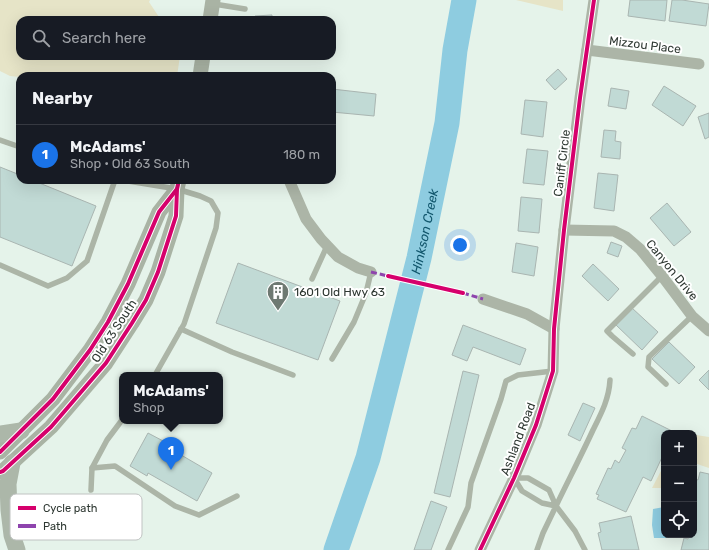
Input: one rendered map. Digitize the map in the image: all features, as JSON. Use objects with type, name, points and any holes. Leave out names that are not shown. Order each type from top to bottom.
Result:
[{"type":"main road","points":[[211,16],[213,2]]},
{"type":"main road","points":[[201,72],[202,60]]},
{"type":"main road","name":"Old 63 South","points":[[4,462],[21,431],[53,399],[90,350],[108,322],[128,284],[159,212],[178,184]]},
{"type":"main road","name":"Old 63 South","points":[[4,462],[51,427],[106,363],[132,323],[146,300],[158,272],[176,216],[178,184]]},
{"type":"main road","points":[[0,434],[21,431]]},
{"type":"main road","points":[[4,462],[8,484],[10,518]]},
{"type":"main road","points":[[0,529],[16,550]]},
{"type":"main road","points":[[13,540],[16,550]]},
{"type":"street","name":"Caniff Circle","points":[[554,329],[580,98],[594,0]]},
{"type":"street","name":"Mizzou Place","points":[[587,50],[699,64]]},
{"type":"street","points":[[290,184],[306,219],[327,246],[338,257],[358,268],[371,272]]},
{"type":"street","name":"Canyon Drive","points":[[564,230],[614,231],[626,237],[640,249],[692,316],[709,331]]},
{"type":"street","points":[[482,299],[527,314],[554,329]]},
{"type":"street","name":"Ashland Road","points":[[480,550],[514,478],[536,425],[553,371],[554,329]]},
{"type":"lane","points":[[213,2],[245,9]]},
{"type":"lane","points":[[0,140],[16,146]]},
{"type":"lane","points":[[0,266],[48,286],[67,278],[87,261],[114,184]]},
{"type":"lane","points":[[157,372],[184,324],[216,228],[218,214],[211,201],[178,184]]},
{"type":"lane","points":[[312,279],[327,246]]},
{"type":"lane","points":[[332,359],[354,322],[366,293],[371,272]]},
{"type":"lane","points":[[633,354],[607,331],[662,276]]},
{"type":"lane","points":[[666,384],[648,367],[649,357],[692,316]]},
{"type":"lane","points":[[181,329],[232,352],[293,375]]},
{"type":"lane","points":[[448,550],[468,507],[470,483],[501,399],[506,381],[518,376],[553,371]]},
{"type":"lane","points":[[537,550],[542,533],[605,405],[610,380]]},
{"type":"lane","points":[[90,490],[92,468],[107,440],[119,424]]},
{"type":"lane","points":[[92,468],[115,466],[175,506],[199,515],[237,496]]},
{"type":"lane","points":[[514,478],[522,491],[542,503],[556,506]]},
{"type":"lane","points":[[514,478],[528,478],[549,490],[556,506],[575,531],[585,550]]},
{"type":"shaded area","points":[[0,0],[150,0],[149,2],[158,16],[16,16],[16,60],[179,60],[178,72],[16,72],[16,77],[10,76],[0,71]]},
{"type":"shaded area","points":[[516,0],[563,0],[563,11]]},
{"type":"shaded area","points":[[697,435],[709,437],[709,468],[697,464]]},
{"type":"shaded area","points":[[661,471],[661,488],[652,488]]},
{"type":"water","points":[[661,508],[661,538],[654,538],[652,525],[653,509]]},
{"type":"building","points":[[630,0],[667,0],[665,21],[628,16]]},
{"type":"building","points":[[672,0],[709,4],[706,26],[669,21]]},
{"type":"building","points":[[558,69],[567,79],[555,90],[546,80]]},
{"type":"building","points":[[664,86],[696,106],[683,126],[652,105]]},
{"type":"building","points":[[611,88],[629,91],[626,109],[608,106]]},
{"type":"building","points":[[336,89],[376,94],[374,116],[336,112]]},
{"type":"building","points":[[525,100],[547,102],[543,137],[521,134]]},
{"type":"building","points":[[709,113],[709,137],[705,139],[698,117]]},
{"type":"building","points":[[604,130],[616,131],[615,141],[621,142],[620,159],[601,157]]},
{"type":"building","points":[[527,149],[548,151],[544,185],[523,183]]},
{"type":"building","points":[[0,167],[16,173],[16,184],[42,184],[96,206],[72,266],[0,237]]},
{"type":"building","points":[[598,173],[618,175],[614,211],[594,208]]},
{"type":"building","points":[[521,197],[542,199],[539,233],[518,231]]},
{"type":"building","points":[[667,203],[691,232],[674,246],[650,218]]},
{"type":"building","points":[[611,242],[622,246],[618,257],[607,253]]},
{"type":"building","points":[[516,243],[538,247],[534,276],[512,272]]},
{"type":"building","name":"1601 Old Hwy 63","points":[[238,263],[340,301],[318,360],[216,323]]},
{"type":"building","points":[[593,264],[619,289],[608,301],[582,276]]},
{"type":"building","points":[[632,308],[658,332],[642,350],[616,325]]},
{"type":"building","points":[[463,325],[526,349],[520,365],[473,347],[467,361],[452,355]]},
{"type":"building","points":[[669,342],[695,367],[679,384],[652,359]]},
{"type":"building","points":[[709,370],[709,390],[699,380]]},
{"type":"building","points":[[463,371],[479,375],[450,497],[434,493]]},
{"type":"building","points":[[583,403],[595,408],[580,441],[568,435]]},
{"type":"building","points":[[642,416],[670,430],[661,430],[661,459],[651,481],[643,477],[626,512],[597,499],[599,495],[596,494],[608,468],[611,469],[615,460],[619,463],[626,450],[622,448],[632,428],[636,429]]},
{"type":"building","points":[[148,433],[165,442],[164,445],[212,473],[197,501],[148,473],[147,476],[130,466]]},
{"type":"building","points":[[700,472],[709,474],[709,550],[681,550],[684,538],[697,538],[698,480]]},
{"type":"building","points":[[431,501],[447,507],[431,550],[414,550]]},
{"type":"building","points":[[631,516],[639,550],[602,550],[598,533],[601,532],[599,523]]},
{"type":"waterway","name":"Hinkson Creek","points":[[336,550],[368,458],[419,258],[447,123],[455,50],[464,0]]},
{"type":"marked path","points":[[371,272],[388,276]]},
{"type":"marked path","points":[[463,293],[483,299]]},
{"type":"cycle path","points":[[480,550],[514,478],[536,425],[553,371],[554,329],[564,230],[580,98],[594,0]]},
{"type":"cycle path","points":[[0,472],[3,471],[51,427],[106,363],[132,323],[146,300],[158,272],[176,216],[178,184]]},
{"type":"cycle path","points":[[0,452],[53,399],[90,350],[108,322],[128,284],[159,212],[177,189]]},
{"type":"cycle path","points":[[388,276],[463,293]]},
{"type":"place","name":"1601 Old Hwy 63","points":[[278,312]]},
{"type":"place","name":"McAdams'","points":[[171,470]]}]
